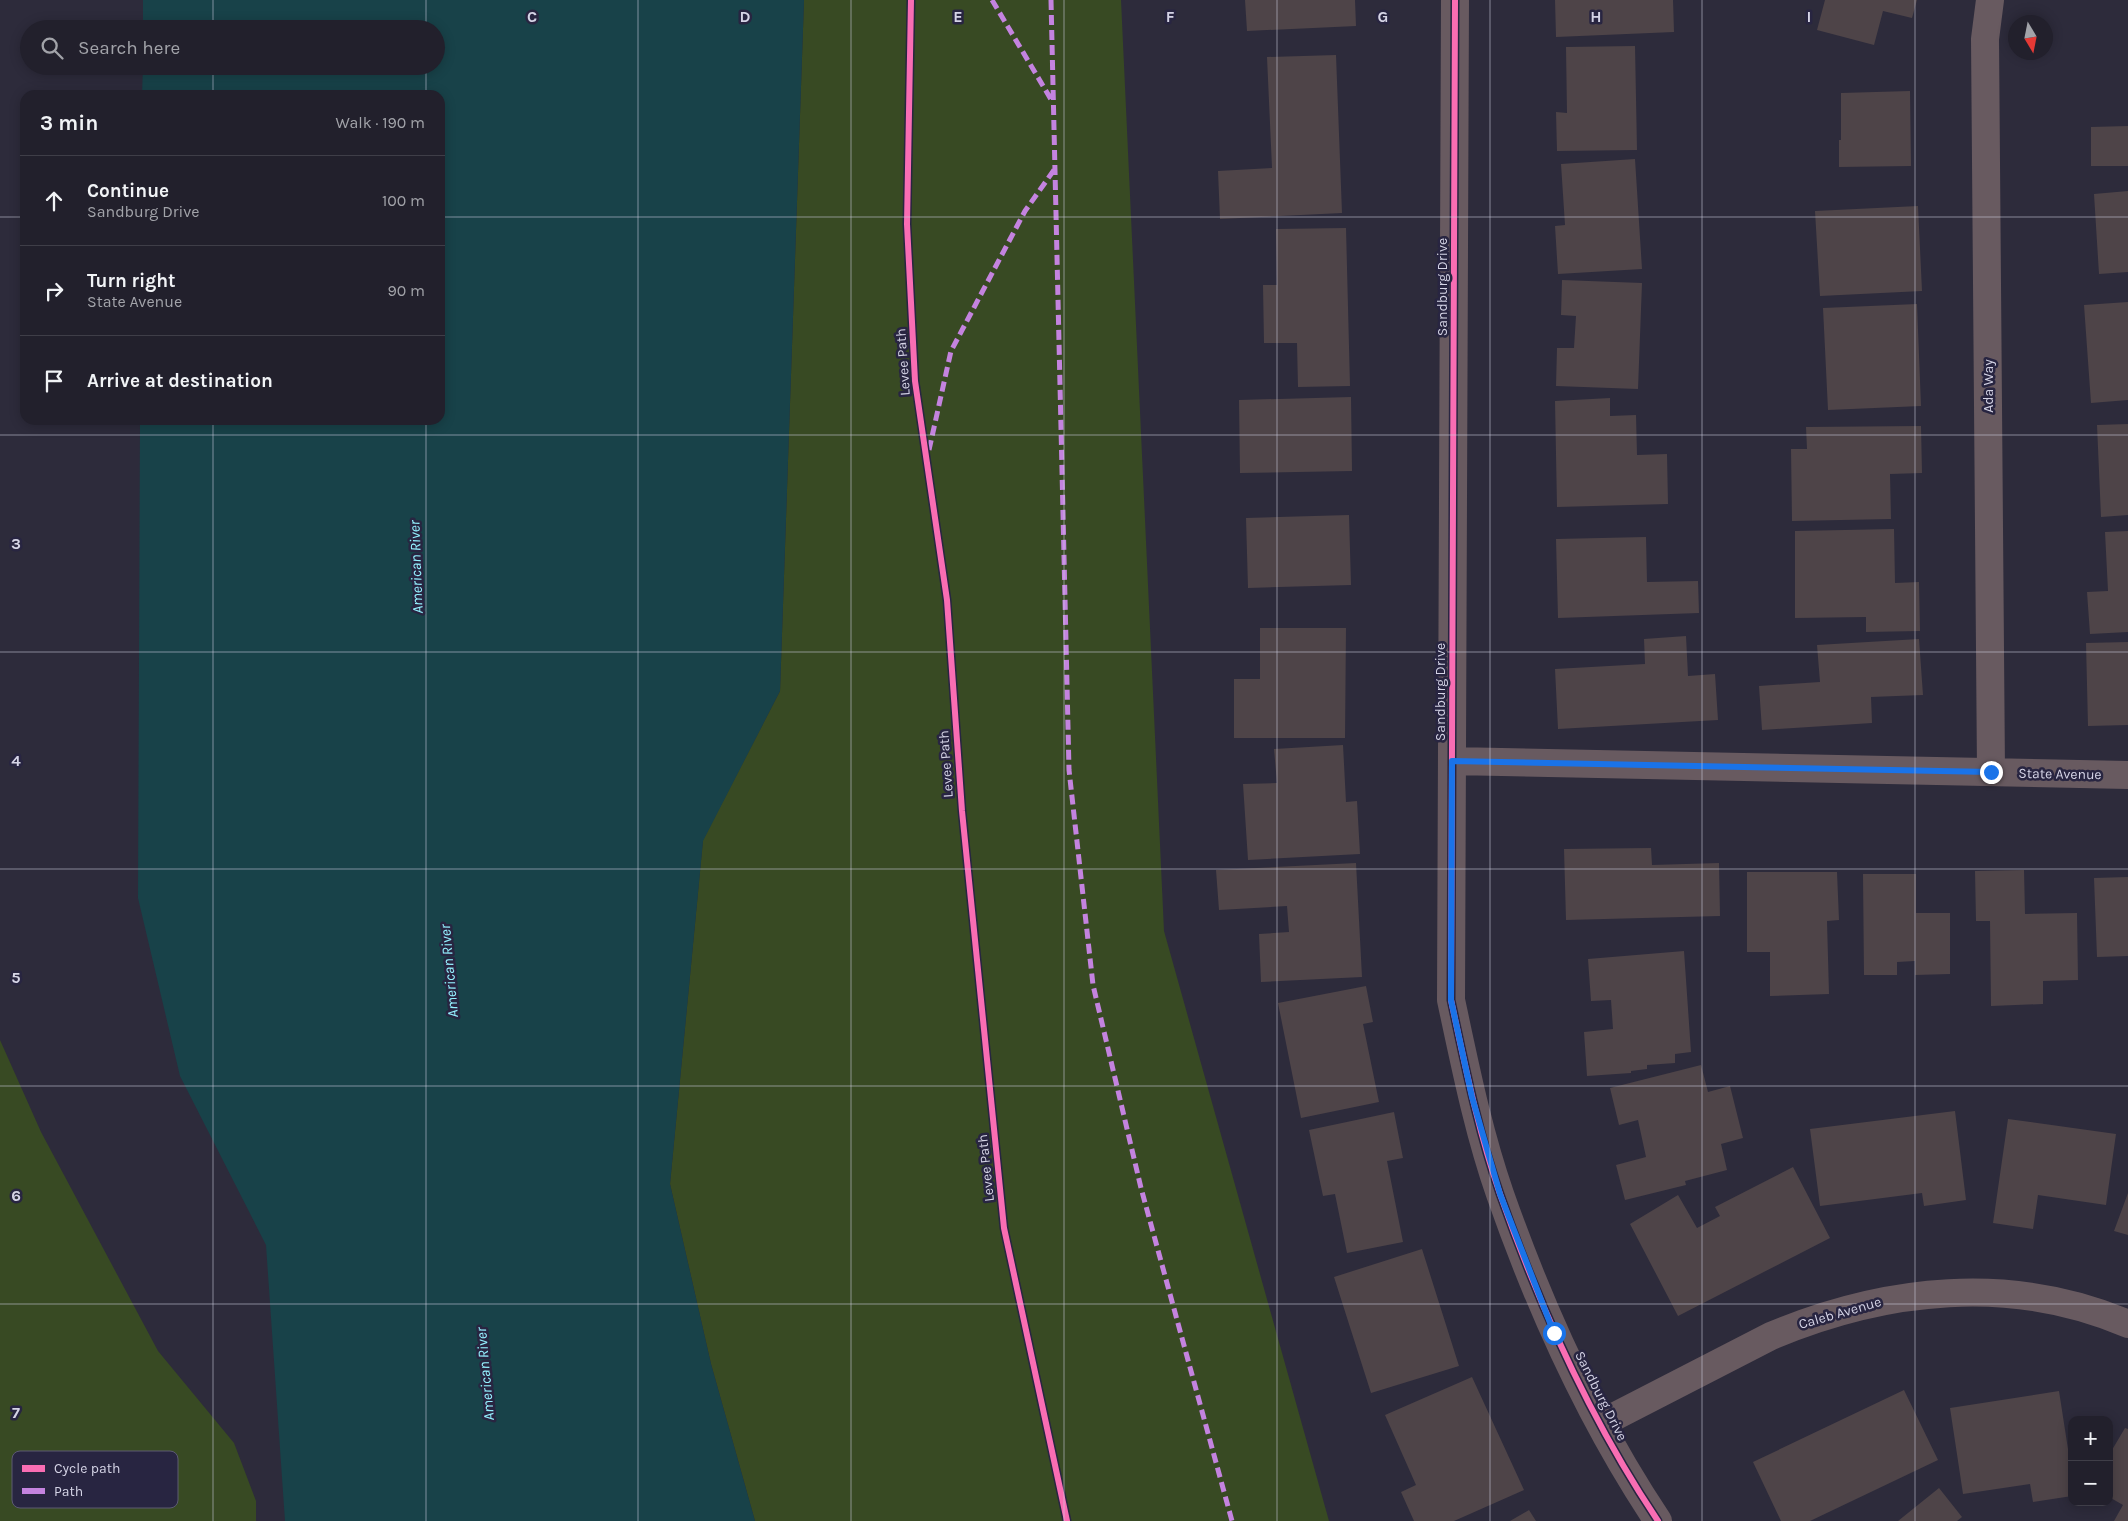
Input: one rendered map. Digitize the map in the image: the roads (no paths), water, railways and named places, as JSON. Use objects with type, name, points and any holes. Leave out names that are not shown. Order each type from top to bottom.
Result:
[{"type":"street","name":"Sandburg Drive","points":[[1455,0],[1451,1000],[1472,1097],[1500,1194],[1554,1333],[1600,1424],[1635,1486],[1658,1521]]},
{"type":"street","name":"Ada Way","points":[[1990,0],[1985,39],[1991,772]]},
{"type":"street","name":"State Avenue","points":[[1452,761],[2128,776]]},
{"type":"street","name":"Caleb Avenue","points":[[1600,1424],[1771,1336],[1800,1324],[1860,1305],[1921,1294],[1984,1292],[2046,1299],[2107,1314],[2128,1324]]},
{"type":"water","name":"American River","points":[[143,0],[804,0],[780,691],[703,841],[670,1184],[711,1364],[755,1521],[285,1521],[266,1245],[180,1076],[138,898],[140,425],[445,425],[445,90],[142,90],[143,75],[445,75],[445,20],[143,20]]}]
